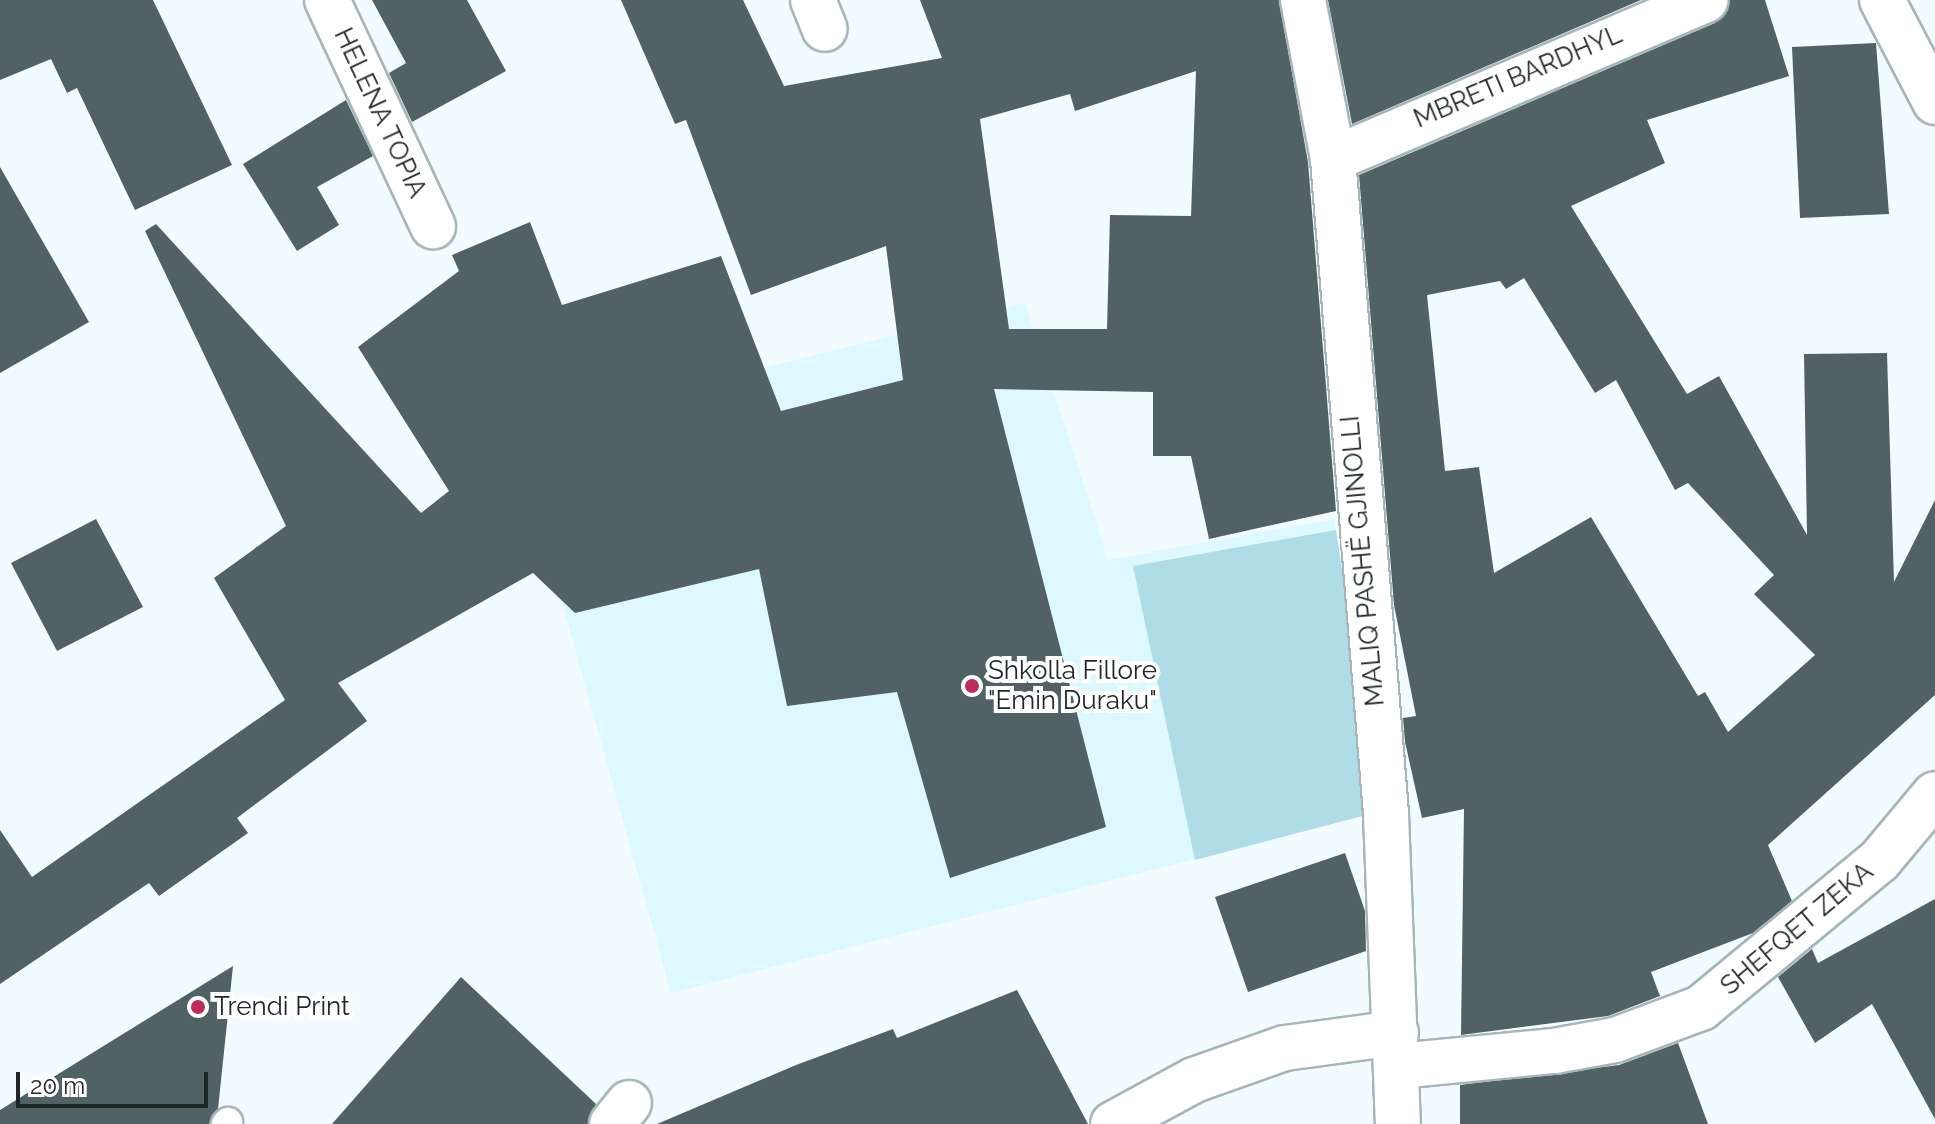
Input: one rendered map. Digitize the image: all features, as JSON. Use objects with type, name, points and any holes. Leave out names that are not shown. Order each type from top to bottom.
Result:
[{"type":"street","name":"HELENA TOPIA","points":[[327,0],[433,226]]},
{"type":"street","name":"MALIQ PASHË GJINOLLI","points":[[1303,0],[1333,159],[1386,814],[1398,1124]]},
{"type":"street","name":"MBRETI BARDHYL","points":[[1333,159],[1705,0]]},
{"type":"street","points":[[1882,0],[1935,102]]},
{"type":"street","name":"SHEFQET ZEKA","points":[[1113,1124],[1194,1080],[1285,1048],[1397,1050],[1615,1040],[1701,1008],[1879,861],[1935,794]]},
{"type":"shaded area","name":"Shkolla Fillore \"Emin Duraku\"","points":[[1025,303],[1108,560],[1334,519],[1378,812],[671,993],[514,430]]},
{"type":"shaded area","points":[[1336,530],[1378,812],[1195,860],[1133,566]]},
{"type":"building","points":[[0,0],[153,0],[232,165],[135,210],[77,88],[67,93],[51,59],[0,80]]},
{"type":"building","points":[[372,0],[467,0],[506,71],[412,122],[389,73],[406,63]]},
{"type":"building","points":[[621,0],[743,0],[784,86],[942,58],[920,0],[1279,0],[1308,162],[1336,511],[1209,539],[1191,456],[1153,456],[1153,392],[994,389],[1106,827],[950,878],[897,692],[787,706],[759,569],[575,613],[533,573],[338,683],[367,721],[237,818],[248,833],[159,896],[149,883],[0,984],[0,830],[32,877],[285,700],[214,578],[286,526],[145,231],[156,224],[421,513],[449,491],[358,347],[459,271],[452,255],[530,222],[562,305],[721,256],[781,411],[903,380],[886,246],[751,295],[686,120],[675,124]],"holes":[[[1196,71],[1191,216],[1110,215],[1107,329],[1009,329],[980,119],[1070,94],[1075,111]]]},
{"type":"building","points":[[1328,0],[1641,0],[1352,124]]},
{"type":"building","points":[[1730,0],[1765,0],[1789,76],[1647,120],[1665,163],[1571,206],[1687,394],[1719,376],[1807,535],[1804,354],[1887,353],[1894,582],[1935,500],[1935,695],[1768,845],[1792,901],[1753,933],[1651,972],[1660,996],[1608,1016],[1461,1035],[1464,809],[1422,818],[1405,742],[1403,718],[1416,716],[1394,605],[1359,175],[1715,23]],"holes":[[[1524,278],[1595,393],[1616,380],[1675,490],[1688,483],[1774,575],[1754,594],[1815,655],[1728,732],[1705,692],[1698,696],[1591,517],[1494,573],[1479,467],[1445,471],[1427,295],[1500,281],[1506,289]]]},
{"type":"building","points":[[1876,43],[1889,214],[1800,218],[1792,47]]},
{"type":"building","points":[[346,100],[373,156],[317,187],[339,225],[297,251],[243,164]]},
{"type":"building","points":[[0,167],[89,322],[0,373]]},
{"type":"building","points":[[96,519],[143,607],[57,651],[11,563]]},
{"type":"building","points":[[1345,853],[1365,911],[1366,951],[1248,992],[1215,897]]},
{"type":"building","points":[[1935,899],[1935,1119],[1872,1004],[1815,1043],[1778,977],[1812,949],[1818,963]]},
{"type":"building","name":"Trendi Print","points":[[233,966],[218,1109],[209,1124],[0,1124],[0,1110]]},
{"type":"building","points":[[461,977],[596,1104],[588,1124],[332,1124]]},
{"type":"building","points":[[1017,990],[1088,1124],[657,1124],[796,1065],[893,1029],[897,1038]]},
{"type":"building","points":[[1678,1043],[1708,1124],[1460,1124],[1460,1085],[1619,1065]]},
{"type":"place","name":"Shkolla Fillore \"Emin Duraku\"","points":[[972,686]]},
{"type":"place","name":"Trendi Print","points":[[198,1007]]}]
